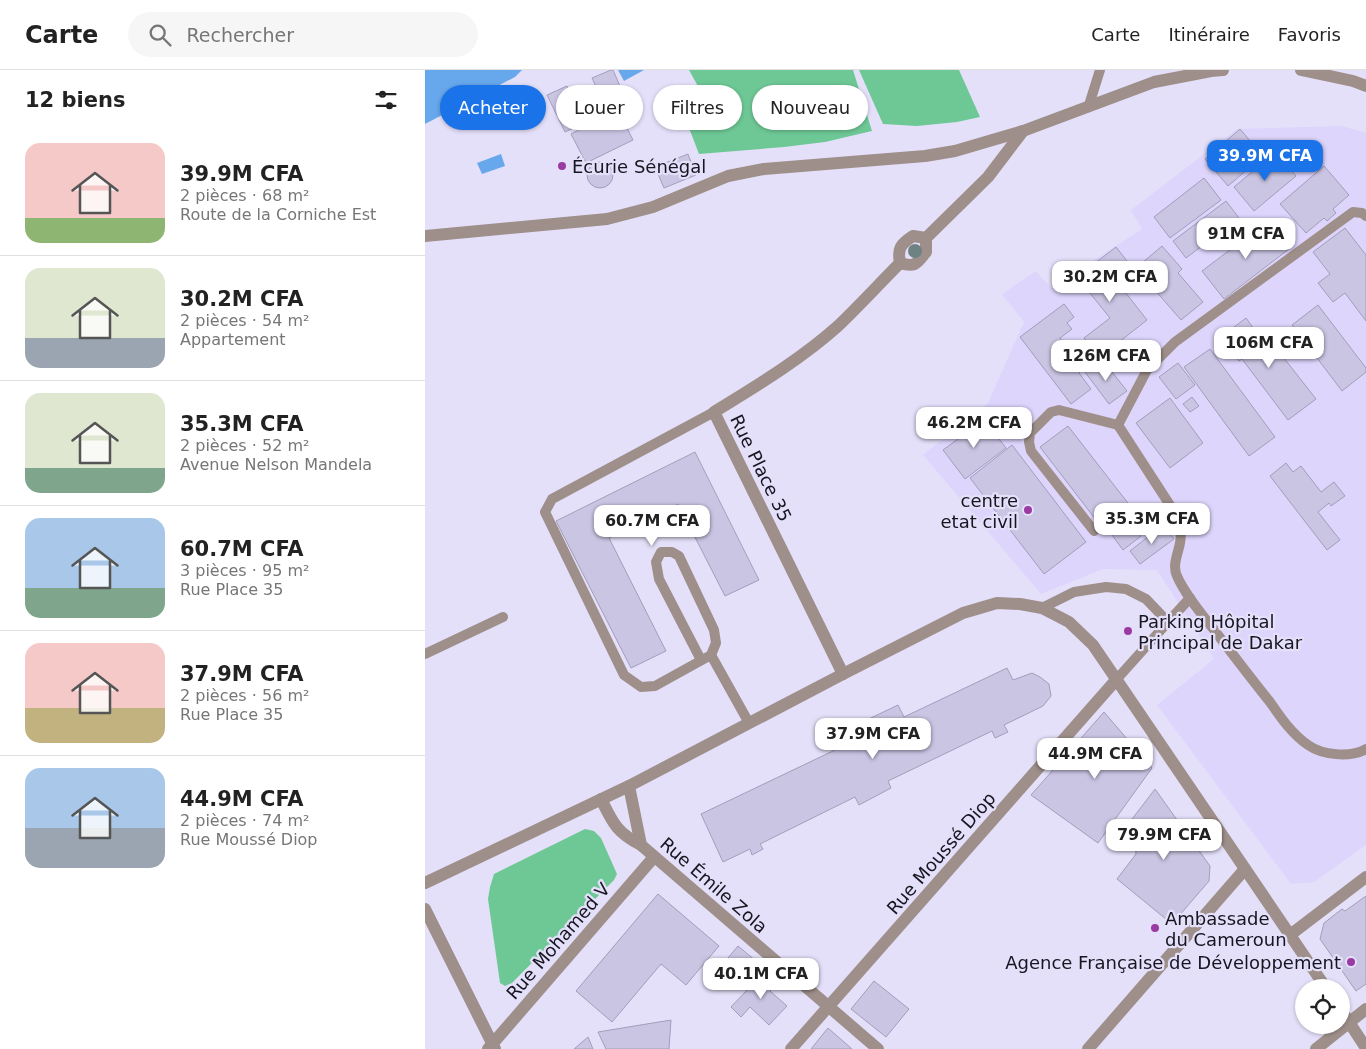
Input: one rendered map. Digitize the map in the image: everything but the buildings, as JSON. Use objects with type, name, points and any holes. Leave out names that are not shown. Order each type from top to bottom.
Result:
[{"type":"street","points":[[425,236],[607,219],[653,207],[728,176],[764,169],[925,156],[955,151],[1023,131],[1154,82],[1223,70]]},
{"type":"street","points":[[1301,70],[1353,81],[1366,86]]},
{"type":"street","points":[[926,238],[989,177],[1023,131]]},
{"type":"street","points":[[913,236],[926,238],[927,252],[917,263],[909,266],[900,263],[898,253],[904,242],[913,236]]},
{"type":"street","name":"Rue Place 35","points":[[843,674],[714,412],[798,358],[837,326],[900,263]]},
{"type":"street","points":[[425,883],[629,786],[963,613],[997,603],[1020,604],[1042,608],[1069,622],[1093,645],[1320,979]]},
{"type":"street","name":"Rue Moussé Diop","points":[[791,1049],[1116,680]]},
{"type":"street","name":"Rue Émile Zola","points":[[629,786],[641,845],[878,1049]]},
{"type":"street","points":[[601,799],[618,830],[627,838],[641,845]]},
{"type":"street","name":"Rue Mohamed V","points":[[492,1047],[654,857]]},
{"type":"street","points":[[1088,1049],[1245,869]]},
{"type":"street","points":[[1290,935],[1366,877]]},
{"type":"street","points":[[425,909],[492,1047]]},
{"type":"street","points":[[1350,1021],[1366,1009]]},
{"type":"street","points":[[1350,1024],[1366,1048]]},
{"type":"street","points":[[1316,1049],[1334,1034]]},
{"type":"lane","points":[[1089,105],[1100,70]]},
{"type":"lane","points":[[1118,425],[1147,370],[1175,342],[1353,212],[1362,213],[1366,216]]},
{"type":"lane","points":[[1094,531],[1031,451],[1030,433],[1051,412],[1059,410],[1118,425],[1177,516],[1181,529],[1175,562],[1177,577],[1190,598],[1295,735],[1309,746],[1329,754],[1346,755],[1366,749]]},
{"type":"lane","points":[[701,660],[659,579],[656,562],[661,552],[672,552],[679,556],[714,630],[716,643],[711,655],[655,686],[641,688],[624,675],[545,512],[552,499],[714,412]]},
{"type":"lane","points":[[1042,608],[1074,592],[1106,587],[1119,588],[1126,589],[1146,599],[1168,622]]},
{"type":"lane","points":[[1116,680],[1190,598]]},
{"type":"lane","points":[[425,654],[503,617]]},
{"type":"lane","points":[[711,655],[749,723]]},
{"type":"shaded area","points":[[1342,126],[1366,133],[1366,845],[1314,882],[1291,884],[1157,705],[1214,659],[1157,570],[1103,569],[1041,594],[923,455],[988,403],[1024,322],[1002,294],[1036,271],[1051,288],[1142,229],[1131,210],[1237,129]]},
{"type":"green space","points":[[689,70],[853,70],[858,85],[752,85],[752,130],[868,130],[868,118],[872,131],[825,142],[699,154],[690,130],[742,130],[742,85],[697,85]]},
{"type":"green space","points":[[859,70],[959,70],[980,117],[957,122],[917,126],[883,124],[868,90],[868,85],[866,85]]},
{"type":"green space","points":[[585,829],[594,831],[601,838],[617,874],[614,880],[512,983],[505,986],[500,983],[488,899],[494,874]]},
{"type":"water","points":[[425,70],[522,70],[515,77],[500,85],[440,85],[440,116],[425,124]]},
{"type":"water","points":[[618,70],[644,70],[624,81]]},
{"type":"water","points":[[501,154],[505,166],[482,174],[477,163]]},
{"type":"place","name":"Écurie Sénégal","points":[[562,166]]},
{"type":"place","name":"centre etat civil","points":[[1028,510]]},
{"type":"place","name":"Parking Hôpital Principal de Dakar","points":[[1128,631]]},
{"type":"place","name":"Ambassade du Cameroun","points":[[1155,928]]},
{"type":"place","name":"Agence Française de Développement","points":[[1351,962]]}]
